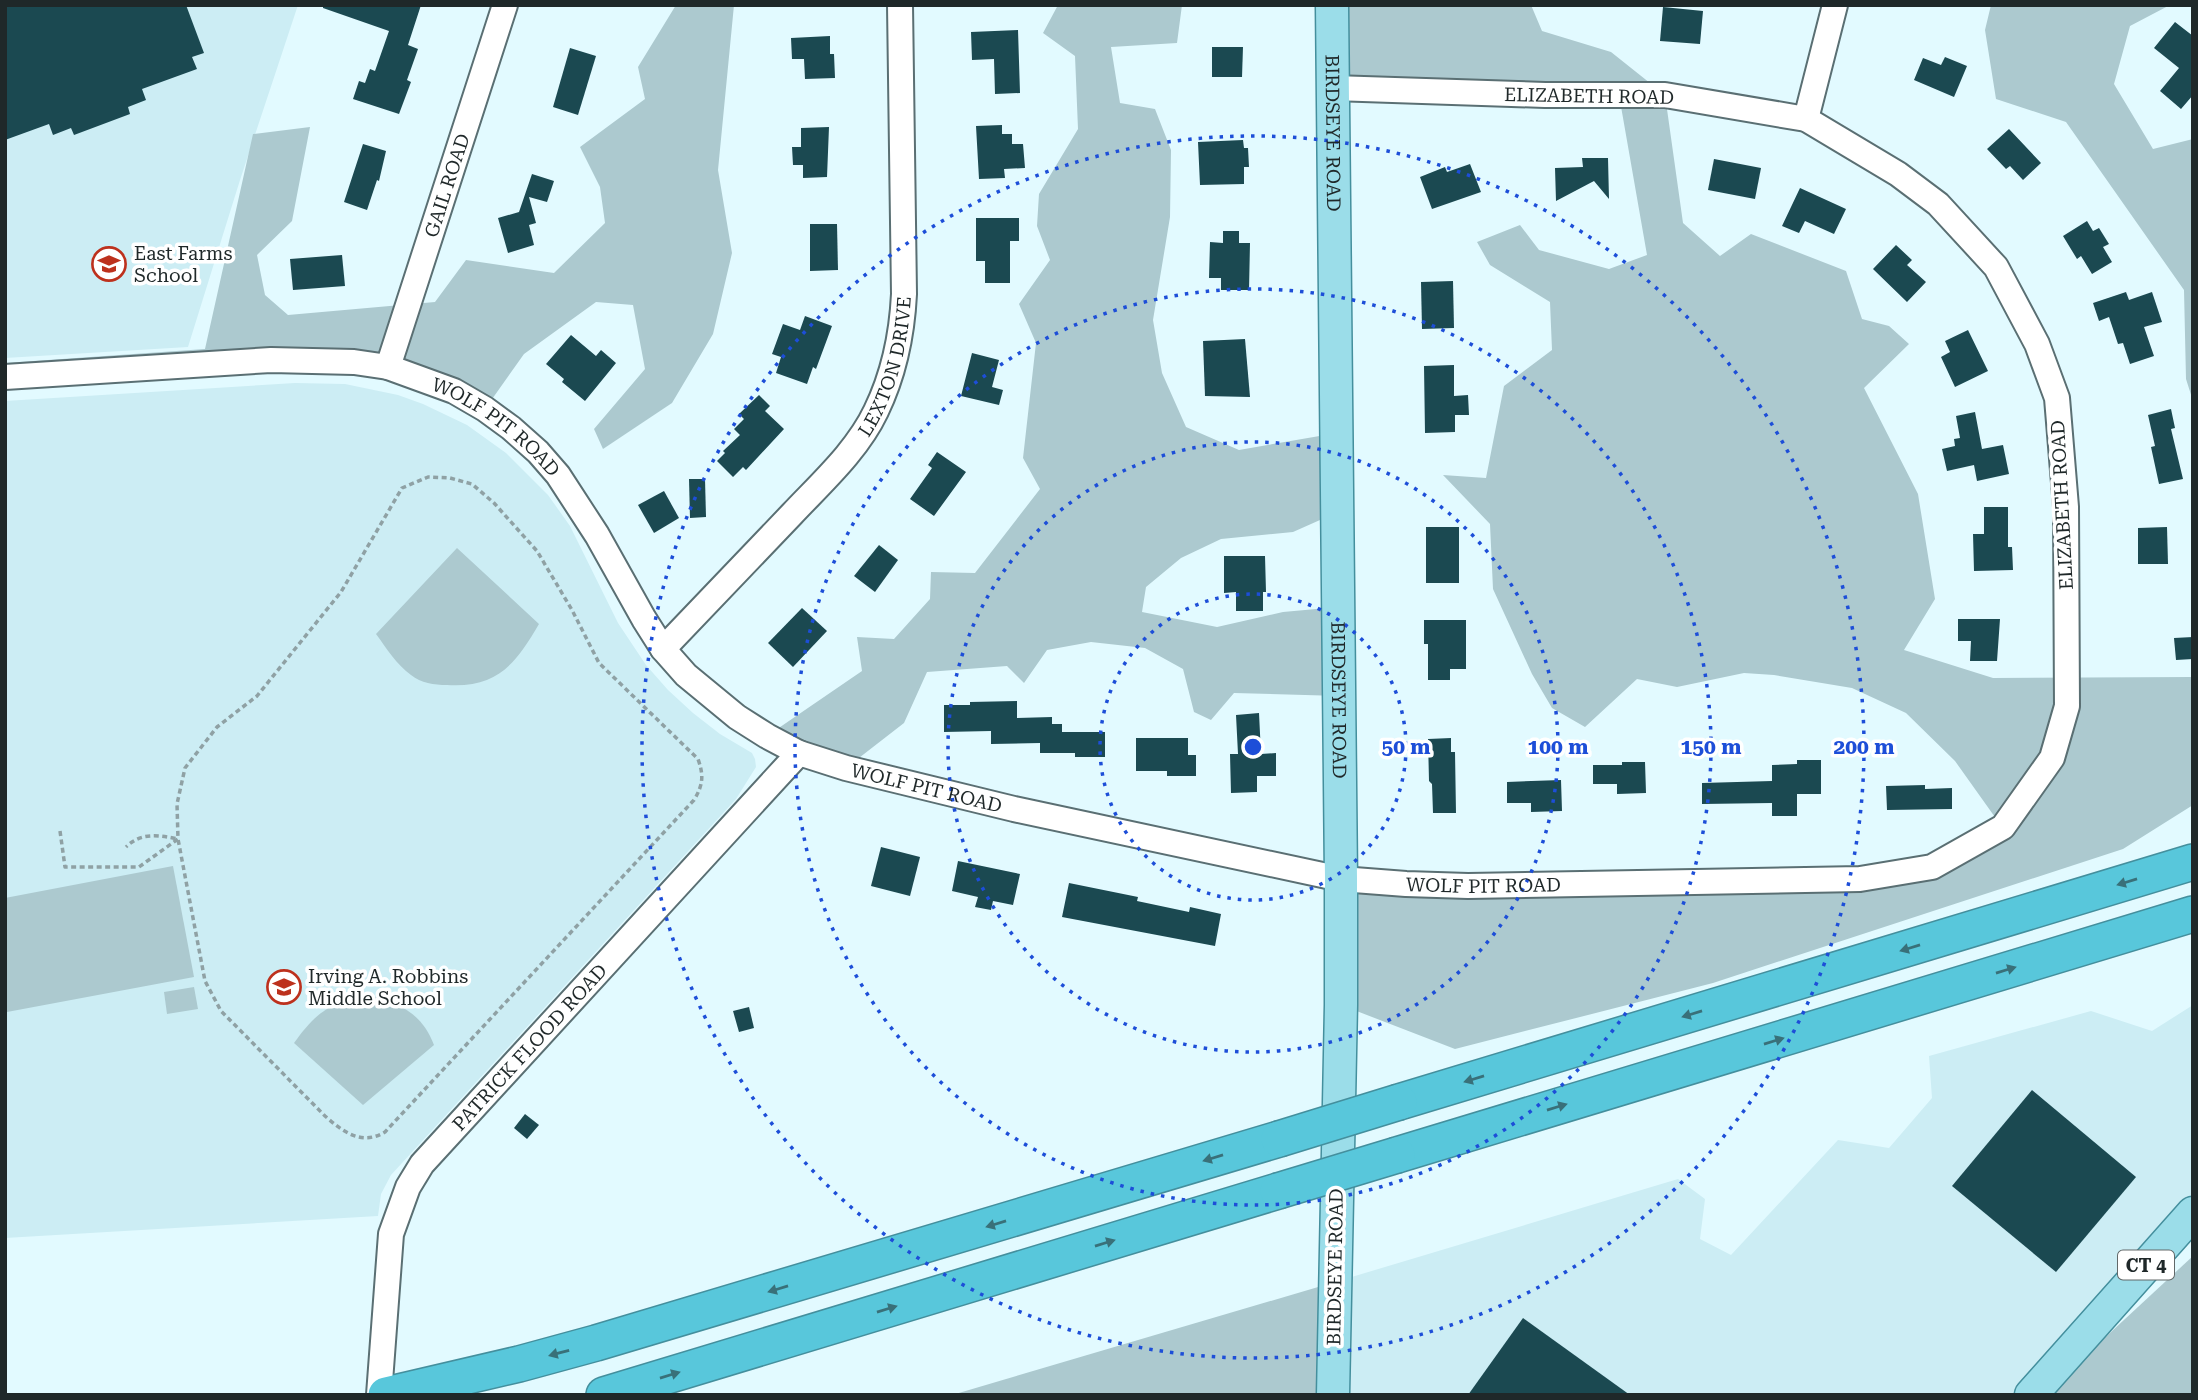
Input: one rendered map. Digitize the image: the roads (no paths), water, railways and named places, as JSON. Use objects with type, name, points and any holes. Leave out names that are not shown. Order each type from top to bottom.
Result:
[{"type":"highway","points":[[386,1395],[596,1343],[2193,862]]},
{"type":"highway","points":[[604,1395],[2193,914]]},
{"type":"main road","name":"BIRDSEYE ROAD","points":[[1332,5],[1341,880],[1333,1395]]},
{"type":"main road","name":"CT 4","points":[[2031,1395],[2193,1213]]},
{"type":"street","name":"GAIL ROAD","points":[[388,367],[505,5]]},
{"type":"street","name":"LEXTON DRIVE","points":[[663,649],[835,468],[875,414],[887,386],[897,356],[903,304],[900,5]]},
{"type":"street","points":[[1806,119],[1835,5]]},
{"type":"street","name":"ELIZABETH ROAD","points":[[1333,88],[1545,95],[1665,95],[1806,119],[1898,174],[1938,204],[1996,267],[2037,344],[2057,398],[2066,506],[2067,706],[2052,758],[2003,827]]},
{"type":"street","name":"WOLF PIT ROAD","points":[[5,377],[271,360],[354,362],[388,367],[454,391],[511,428],[538,452],[558,475],[663,649],[686,675],[737,717],[799,753],[873,775],[1014,809],[1341,880],[1468,886],[1860,879],[1932,867],[2003,827]]},
{"type":"street","name":"PATRICK FLOOD ROAD","points":[[379,1395],[391,1234],[408,1187],[422,1164],[799,753]]},
{"type":"place","name":"East Farms School","points":[[109,264]]},
{"type":"place","name":"Irving A. Robbins Middle School","points":[[284,987]]}]
